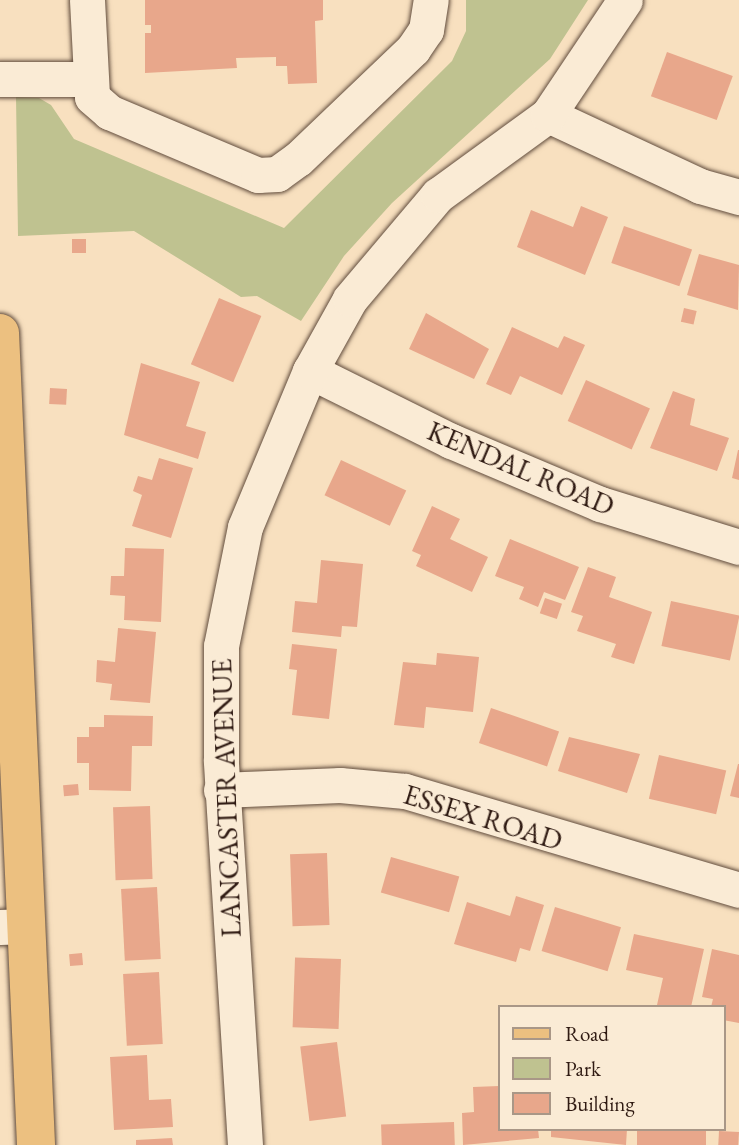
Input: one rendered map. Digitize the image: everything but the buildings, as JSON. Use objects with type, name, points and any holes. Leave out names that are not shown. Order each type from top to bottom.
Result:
[{"type":"main road","points":[[0,332],[13,927],[36,1145]]},
{"type":"street","points":[[87,0],[92,97],[109,112],[258,175],[277,174],[412,49],[426,30],[431,0]]},
{"type":"street","name":"LANCASTER AVENUE","points":[[245,1145],[221,790],[221,646],[243,540],[266,471],[310,371],[350,299],[438,195],[548,115],[625,0]]},
{"type":"street","points":[[0,79],[89,79]]},
{"type":"street","points":[[548,115],[700,186],[739,197]]},
{"type":"street","name":"KENDAL ROAD","points":[[310,371],[452,441],[600,504],[739,547]]},
{"type":"street","name":"ESSEX ROAD","points":[[221,790],[340,785],[405,791],[739,890]]},
{"type":"green space","points":[[466,0],[588,0],[550,59],[392,203],[344,256],[301,321],[257,296],[241,297],[134,231],[18,236],[16,97],[39,98],[51,105],[74,139],[284,228],[452,61],[466,31]]}]
